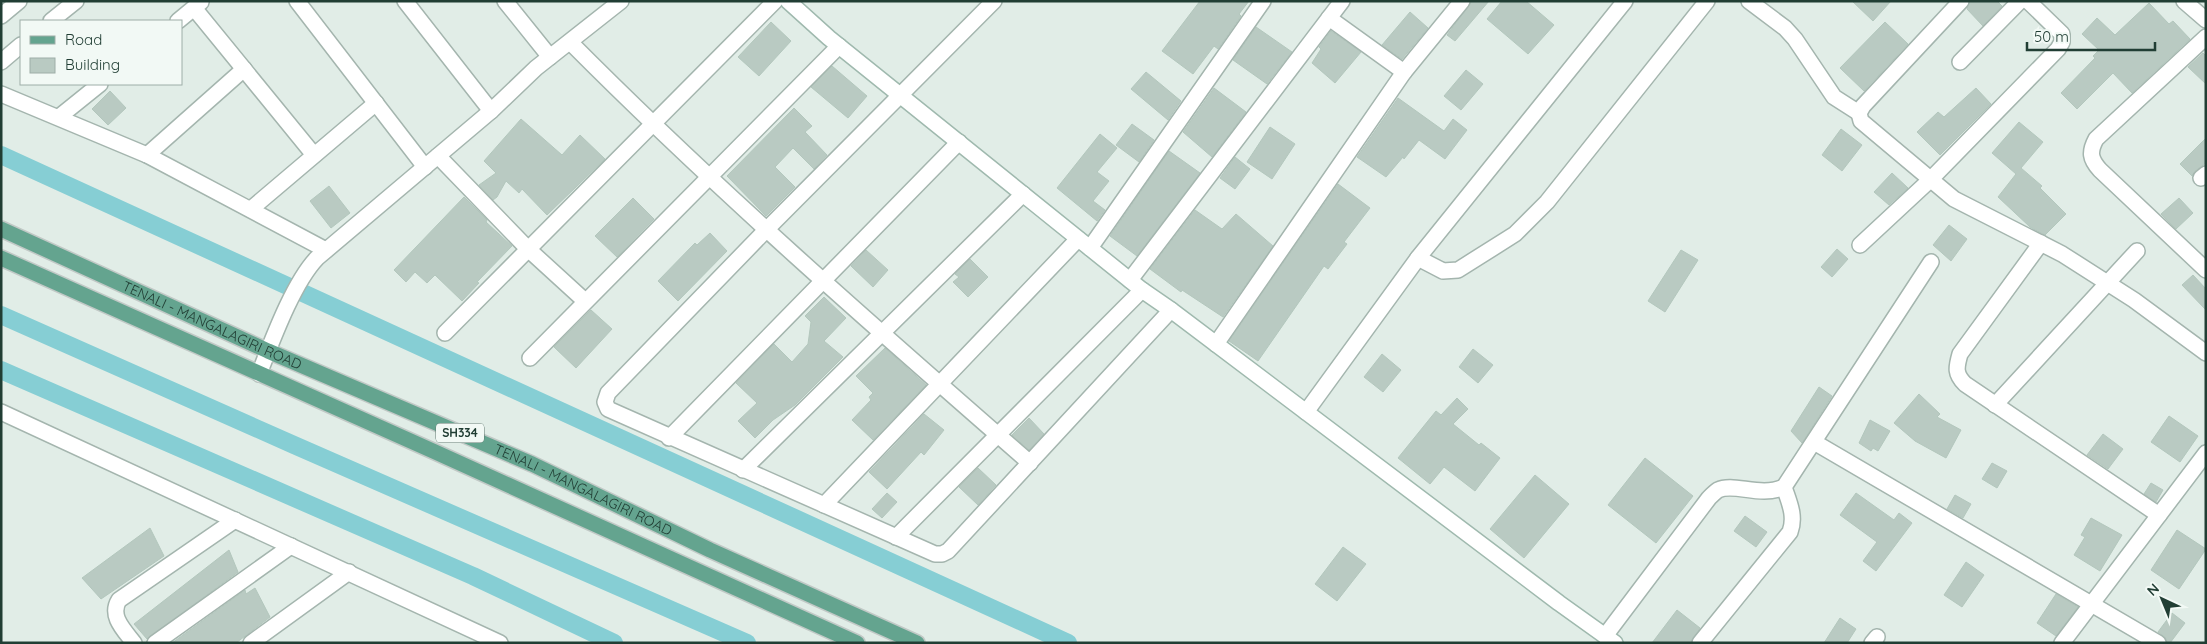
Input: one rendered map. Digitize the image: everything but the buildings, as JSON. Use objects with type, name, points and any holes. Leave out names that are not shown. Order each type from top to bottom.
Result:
[{"type":"main road","name":"TENALI - MANGALAGIRI ROAD","points":[[1,229],[268,351],[532,464],[710,550],[917,643]]},
{"type":"main road","name":"SH334","points":[[1,258],[857,643]]},
{"type":"street","points":[[1,16],[19,1]]},
{"type":"street","points":[[52,20],[76,1]]},
{"type":"street","points":[[297,1],[425,167]]},
{"type":"street","points":[[405,1],[491,111]]},
{"type":"street","points":[[505,1],[550,57]]},
{"type":"street","points":[[259,374],[277,330],[306,272],[313,263],[491,111],[550,57],[620,1]]},
{"type":"street","points":[[445,333],[775,1]]},
{"type":"street","points":[[788,1],[839,46],[1136,285],[1610,639],[1709,498],[1718,490],[1767,492],[1784,487],[1931,262]]},
{"type":"street","points":[[994,1],[767,229],[608,393],[605,402],[608,409],[669,438],[935,554],[942,554],[948,551],[1171,310]]},
{"type":"street","points":[[824,505],[940,384],[1084,243],[1263,1]]},
{"type":"street","points":[[896,537],[997,435],[1136,285],[1342,1]]},
{"type":"street","points":[[1216,344],[1404,72],[1462,1]]},
{"type":"street","points":[[1306,412],[1418,258],[1624,1]]},
{"type":"street","points":[[1418,258],[1443,271],[1458,270],[1514,234],[1543,207],[1707,1]]},
{"type":"street","points":[[1749,1],[1785,28],[1795,39],[1834,97],[1859,113],[1861,121],[1867,128],[1930,180],[1960,202],[2041,243],[2108,283],[2142,305],[2206,353]]},
{"type":"street","points":[[1859,113],[1863,106],[1962,1]]},
{"type":"street","points":[[1960,62],[2020,1]]},
{"type":"street","points":[[1860,245],[1930,180],[2058,49],[2062,42],[2062,34],[2028,1]]},
{"type":"street","points":[[2184,1],[2206,20]]},
{"type":"street","points":[[179,20],[198,4],[244,69],[314,155]]},
{"type":"street","points":[[1329,18],[1404,72]]},
{"type":"street","points":[[2206,37],[2096,139],[2091,150],[2092,161],[2100,170],[2206,270]]},
{"type":"street","points":[[570,42],[652,125],[882,333],[1030,463]]},
{"type":"street","points":[[1,62],[20,46]]},
{"type":"street","points":[[530,358],[839,46]]},
{"type":"street","points":[[147,155],[244,69]]},
{"type":"street","points":[[59,117],[99,85]]},
{"type":"street","points":[[1,94],[147,155],[326,250]]},
{"type":"street","points":[[251,209],[376,103]]},
{"type":"street","points":[[669,438],[959,142]]},
{"type":"street","points":[[438,156],[528,249],[585,301]]},
{"type":"street","points":[[743,470],[1023,194]]},
{"type":"street","points":[[2041,243],[1960,354],[1956,365],[1957,375],[1965,384],[1995,405],[2159,515]]},
{"type":"street","points":[[1995,405],[2137,252]]},
{"type":"street","points":[[1,412],[500,643]]},
{"type":"street","points":[[1814,442],[2158,643]]},
{"type":"street","points":[[2062,643],[2206,453]]},
{"type":"street","points":[[1700,643],[1790,532],[1794,523],[1793,513],[1784,487]]},
{"type":"street","points":[[134,643],[116,616],[115,607],[119,600],[235,520]]},
{"type":"street","points":[[156,643],[291,546]]},
{"type":"street","points":[[251,643],[349,572]]},
{"type":"waterway","points":[[1,155],[1068,643]]},
{"type":"waterway","points":[[1,315],[747,643]]},
{"type":"waterway","points":[[1,370],[473,576],[614,643]]}]
